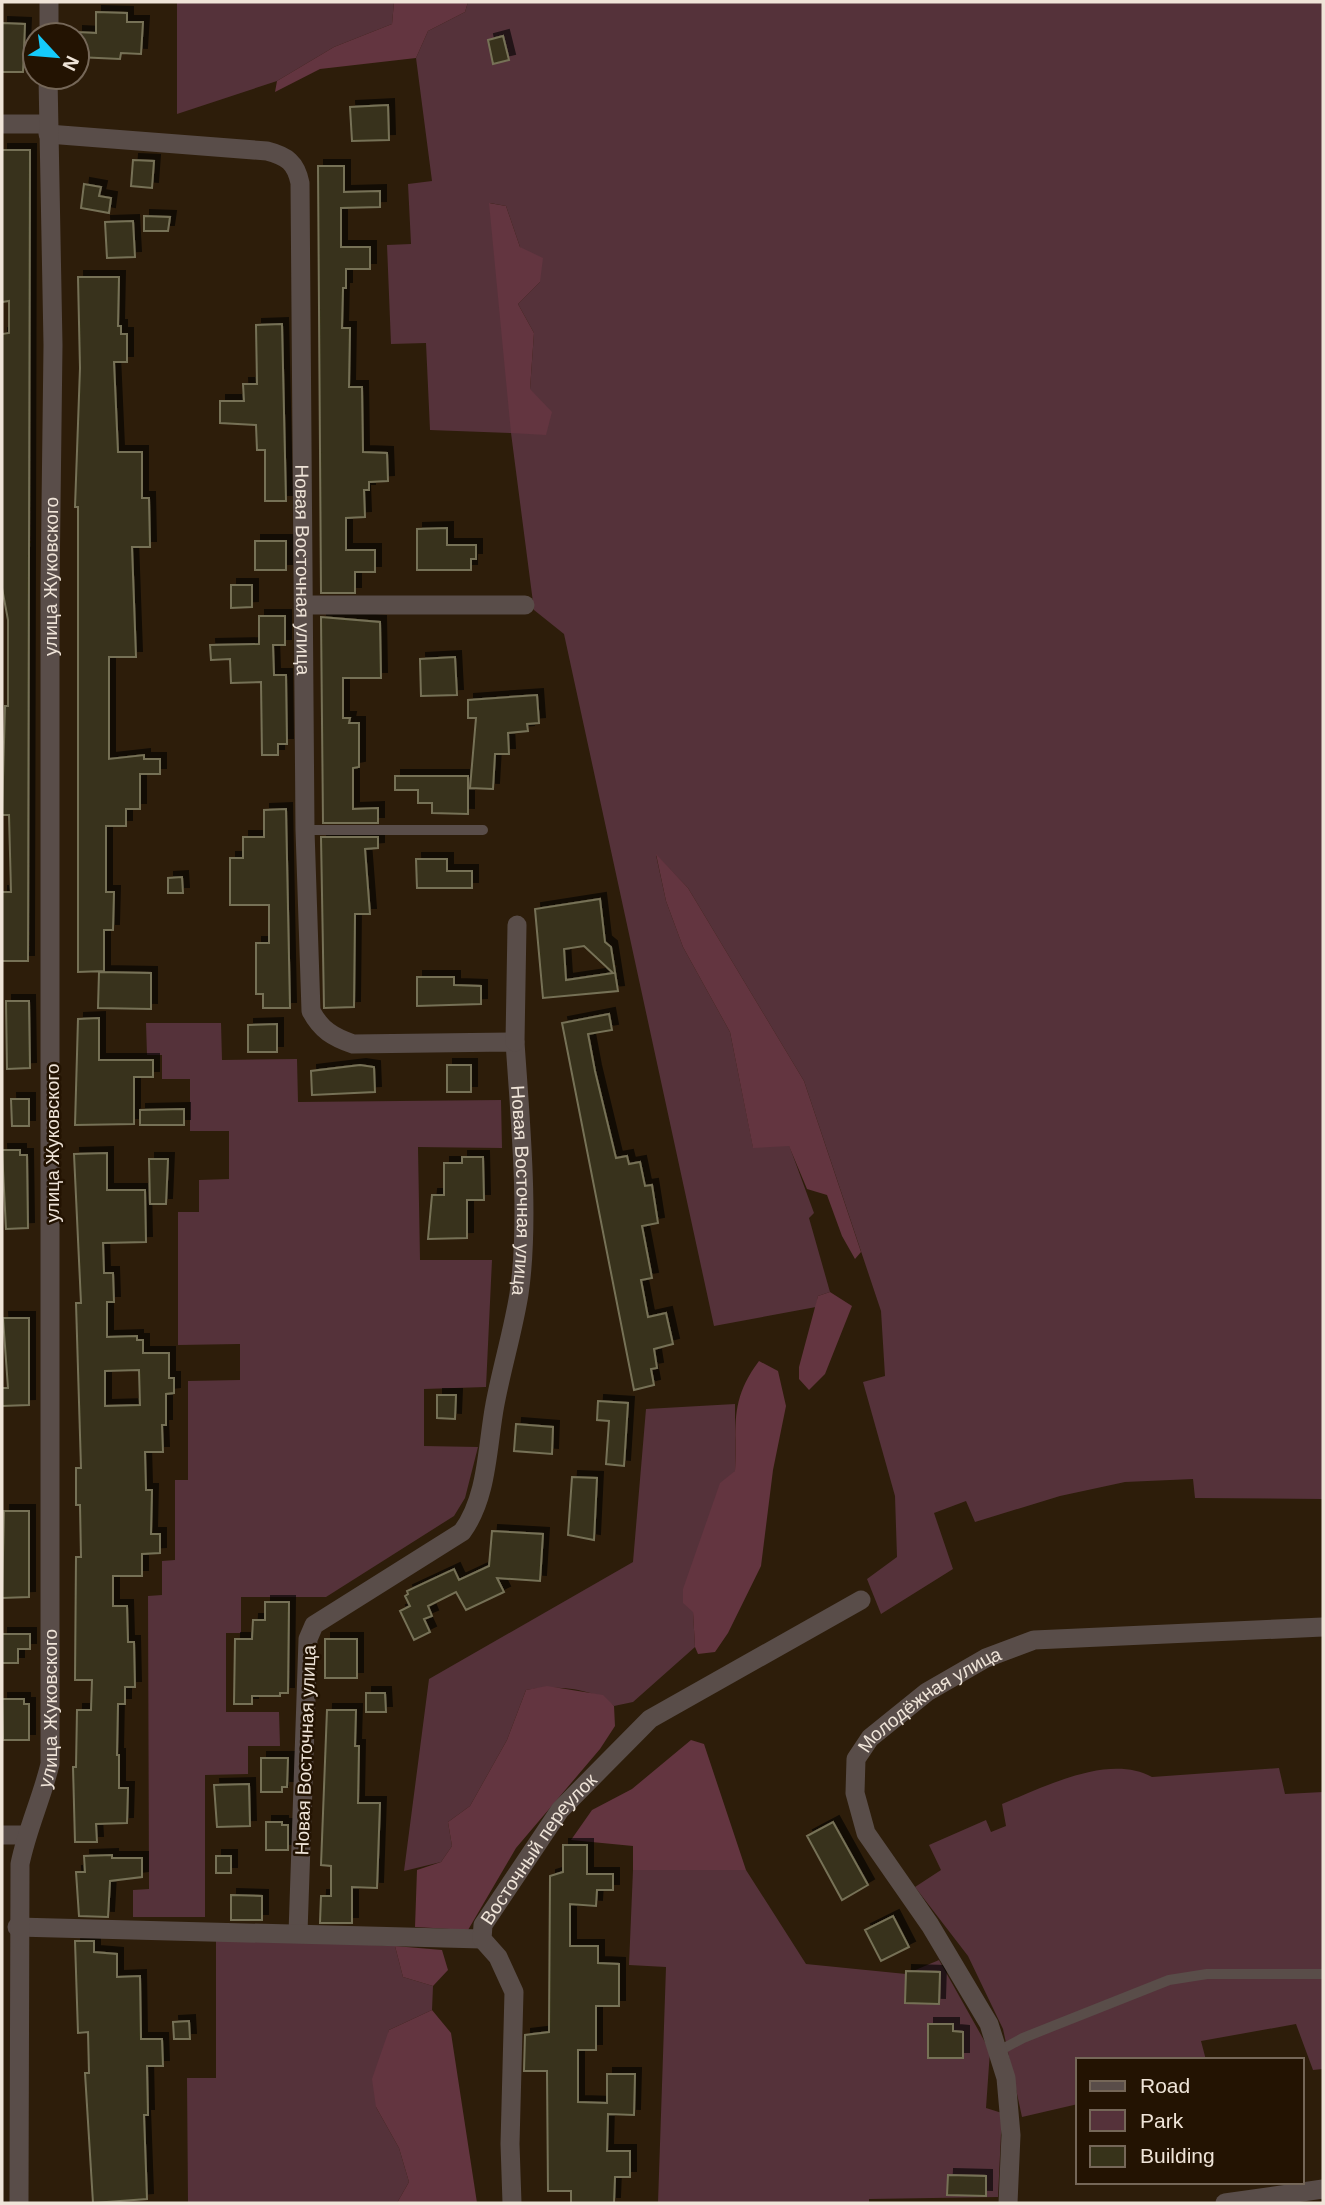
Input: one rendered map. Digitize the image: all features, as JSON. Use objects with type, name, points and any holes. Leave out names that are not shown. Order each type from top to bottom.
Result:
[{"type":"street","points":[[49,2],[49,21]]},
{"type":"street","name":"улица Жуковского","points":[[19,2203],[17,1927],[20,1864],[25,1835],[43,1794],[50,1764],[50,588],[53,345],[48,91]]},
{"type":"street","name":"Новая Восточная улица","points":[[2,124],[267,151],[290,160],[297,170],[300,183],[305,830],[311,1011],[318,1024],[333,1037],[353,1044],[514,1042]]},
{"type":"street","points":[[304,605],[525,605]]},
{"type":"street","name":"Новая Восточная улица","points":[[298,1933],[309,1639],[314,1625],[461,1532],[471,1519],[486,1464],[495,1405],[519,1293],[523,1253],[514,1042],[517,925]]},
{"type":"street","name":"Восточный переулок","points":[[512,2203],[510,2144],[514,1992],[498,1957],[482,1939],[483,1925],[499,1897],[560,1810],[650,1719],[861,1600]]},
{"type":"street","name":"Молодёжная улица","points":[[1008,2203],[1011,2135],[1006,2078],[989,2024],[930,1925],[866,1833],[855,1793],[856,1759],[870,1738],[927,1692],[986,1658],[1034,1640],[1323,1627]]},
{"type":"street","points":[[2,1835],[25,1835]]},
{"type":"street","points":[[17,1927],[482,1939]]},
{"type":"street","points":[[1225,2203],[1323,2189]]},
{"type":"lane","points":[[305,830],[483,830]]},
{"type":"lane","points":[[997,2052],[1023,2038],[1169,1980],[1219,1973],[1323,1973]]},
{"type":"green space","points":[[177,2],[394,2],[392,24],[334,47],[277,81],[177,114]]},
{"type":"green space","points":[[468,2],[1323,2],[1323,1499],[1195,1498],[1193,1479],[1125,1482],[1060,1496],[975,1522],[966,1501],[934,1513],[953,1569],[881,1614],[867,1579],[897,1557],[895,1496],[863,1382],[885,1376],[881,1311],[804,1081],[688,888],[656,855],[666,901],[683,947],[730,1032],[753,1147],[789,1145],[814,1213],[809,1218],[830,1292],[818,1296],[816,1307],[714,1326],[564,634],[534,610],[511,433],[430,430],[426,343],[391,344],[387,245],[411,244],[408,184],[432,181],[416,58],[428,31],[465,12]],"holes":[[[490,203],[506,206],[520,247],[540,282],[518,304],[534,333],[530,389]]]},
{"type":"green space","points":[[146,1023],[221,1023],[222,1060],[297,1059],[298,1102],[501,1100],[502,1148],[418,1147],[420,1260],[492,1260],[486,1387],[424,1389],[424,1446],[478,1447],[465,1498],[454,1516],[326,1597],[241,1597],[241,1633],[226,1633],[226,1712],[279,1712],[280,1746],[248,1746],[248,1774],[205,1775],[205,1917],[133,1917],[133,1890],[149,1889],[148,1596],[162,1595],[162,1561],[175,1560],[175,1480],[188,1480],[188,1381],[240,1380],[240,1344],[178,1345],[178,1212],[199,1212],[199,1180],[229,1179],[229,1131],[190,1131],[190,1079],[162,1079],[162,1055],[147,1055]]},
{"type":"green space","points":[[735,1404],[735,1471],[693,1612],[695,1647],[633,1702],[614,1706],[595,1695],[573,1689],[526,1690],[507,1740],[470,1806],[448,1822],[452,1846],[441,1862],[404,1871],[429,1679],[633,1562],[646,1409]]},
{"type":"green space","points":[[1279,1768],[1285,1794],[1323,1792],[1323,2069],[1313,2070],[1296,2024],[1201,2041],[1205,2058],[1076,2058],[1076,2104],[1022,2117],[1003,2029],[968,1956],[915,1887],[941,1870],[929,1845],[986,1820],[991,1832],[1006,1826],[1002,1804],[1077,1775],[1116,1769],[1135,1771],[1152,1777]]},
{"type":"green space","points":[[633,1870],[746,1870],[806,1964],[906,1974],[939,1960],[990,2051],[986,2108],[1002,2113],[998,2197],[869,2199],[869,2203],[658,2203],[666,1967],[629,1965]]},
{"type":"green space","points":[[216,1938],[395,1946],[403,1977],[433,1986],[432,2010],[389,2030],[376,2107],[399,2148],[409,2182],[397,2203],[188,2203],[187,2078],[216,2078]]},
{"type":"shaded area","points":[[394,2],[468,2],[465,12],[428,31],[416,58],[320,69],[275,92],[277,81],[334,47],[392,24]]},
{"type":"shaded area","points":[[489,203],[506,206],[520,247],[543,258],[540,282],[518,304],[534,333],[530,389],[552,412],[546,435],[511,433]]},
{"type":"shaded area","points":[[656,854],[688,888],[804,1081],[861,1252],[855,1259],[842,1236],[827,1195],[807,1189],[789,1146],[753,1148],[730,1032],[683,947],[666,901]]},
{"type":"shaded area","points":[[830,1292],[852,1306],[825,1374],[809,1390],[799,1379],[799,1367],[818,1296]]},
{"type":"shaded area","points":[[759,1361],[778,1371],[786,1406],[773,1470],[761,1566],[728,1633],[715,1652],[698,1654],[695,1647],[693,1612],[683,1603],[683,1589],[720,1483],[735,1471],[736,1414],[749,1375]]},
{"type":"shaded area","points":[[547,1686],[603,1695],[614,1706],[615,1726],[600,1749],[516,1848],[468,1930],[415,1927],[417,1870],[441,1862],[452,1846],[448,1822],[470,1806],[507,1740],[526,1690]]},
{"type":"shaded area","points":[[691,1740],[704,1744],[746,1870],[633,1870],[633,1846],[571,1840],[592,1810],[632,1789]]},
{"type":"shaded area","points":[[395,1946],[442,1950],[448,1970],[433,1986],[403,1977]]},
{"type":"shaded area","points":[[432,2010],[451,2033],[477,2203],[397,2203],[409,2182],[399,2148],[376,2107],[372,2079],[389,2030]]},
{"type":"building","points":[[96,12],[127,13],[127,22],[143,22],[141,54],[121,53],[120,59],[91,58],[91,33],[96,33]]},
{"type":"building","points":[[2,23],[21,24],[21,72],[2,72]]},
{"type":"building","points":[[503,36],[509,60],[493,64],[488,40]]},
{"type":"building","points":[[388,105],[389,140],[352,141],[350,107]]},
{"type":"building","points":[[2,150],[30,150],[28,961],[2,961],[2,892],[11,892],[9,815],[2,815],[5,706],[8,706],[8,620],[2,588],[2,334],[9,333],[9,301],[2,302]]},
{"type":"building","points":[[133,160],[154,161],[152,188],[131,186]]},
{"type":"building","points":[[318,166],[344,166],[344,192],[380,191],[380,207],[341,208],[341,247],[370,247],[370,269],[346,269],[346,288],[343,288],[342,328],[350,328],[349,387],[362,387],[363,452],[387,453],[388,481],[369,482],[369,490],[364,490],[365,517],[346,518],[346,550],[375,550],[375,572],[355,572],[355,593],[321,593]]},
{"type":"building","points":[[84,184],[101,187],[99,196],[111,198],[109,213],[81,208]]},
{"type":"building","points":[[144,216],[170,217],[168,231],[144,231]]},
{"type":"building","points":[[133,221],[135,257],[107,258],[105,222]]},
{"type":"building","points":[[78,277],[119,277],[118,326],[121,326],[121,334],[127,334],[127,362],[114,362],[118,452],[142,452],[142,498],[149,498],[150,547],[132,547],[136,657],[109,657],[109,759],[144,755],[144,759],[160,759],[160,774],[140,774],[140,809],[126,809],[126,826],[106,826],[106,892],[114,892],[113,930],[104,930],[104,971],[78,972],[78,507],[75,507],[80,368]]},
{"type":"building","points":[[282,324],[286,501],[265,501],[265,450],[257,450],[256,425],[220,423],[220,401],[244,401],[243,384],[257,384],[256,325]]},
{"type":"building","points":[[447,528],[447,545],[476,545],[476,559],[471,559],[471,570],[417,570],[417,529]]},
{"type":"building","points":[[255,541],[286,541],[286,570],[255,570]]},
{"type":"building","points":[[231,585],[252,585],[252,607],[231,608]]},
{"type":"building","points":[[259,616],[285,616],[285,645],[273,645],[274,675],[286,675],[287,744],[278,744],[278,755],[262,755],[261,682],[231,683],[230,659],[211,660],[210,645],[259,644]]},
{"type":"building","points":[[321,617],[380,622],[381,678],[343,678],[343,718],[350,718],[349,723],[359,723],[359,767],[353,768],[353,809],[378,808],[378,823],[323,823]]},
{"type":"building","points":[[455,657],[457,695],[421,696],[420,659]]},
{"type":"building","points":[[537,695],[539,723],[527,724],[528,731],[508,733],[509,754],[495,754],[493,789],[470,788],[476,718],[468,718],[468,700]]},
{"type":"building","points":[[395,776],[468,776],[468,814],[432,813],[432,803],[418,803],[418,790],[395,790]]},
{"type":"building","points":[[286,809],[290,1008],[263,1008],[263,994],[256,994],[256,943],[269,943],[269,905],[230,905],[230,858],[243,858],[243,837],[264,837],[264,810]]},
{"type":"building","points":[[321,837],[378,837],[378,848],[365,849],[370,914],[355,914],[354,1007],[324,1008]]},
{"type":"building","points":[[416,859],[447,859],[447,871],[472,871],[472,888],[417,888]]},
{"type":"building","points":[[182,877],[183,893],[168,893],[168,878]]},
{"type":"building","points":[[600,899],[605,942],[611,947],[618,991],[543,998],[535,909]],"holes":[[[584,946],[613,973],[566,980],[564,949]]]},
{"type":"building","points":[[99,972],[151,973],[151,1009],[98,1008]]},
{"type":"building","points":[[417,977],[454,977],[454,985],[481,986],[481,1004],[417,1006]]},
{"type":"building","points":[[6,1001],[29,1001],[30,1068],[7,1069]]},
{"type":"building","points":[[609,1014],[612,1030],[588,1034],[595,1071],[616,1158],[627,1156],[629,1164],[640,1162],[645,1186],[652,1185],[658,1223],[642,1226],[652,1278],[641,1280],[648,1317],[666,1313],[673,1344],[654,1349],[657,1368],[651,1369],[654,1385],[634,1390],[562,1023]]},
{"type":"building","points":[[99,1018],[99,1060],[153,1060],[153,1077],[134,1077],[134,1124],[75,1125],[78,1019]]},
{"type":"building","points":[[277,1024],[277,1052],[248,1052],[248,1025]]},
{"type":"building","points":[[360,1065],[374,1067],[375,1092],[312,1095],[311,1071]]},
{"type":"building","points":[[447,1065],[471,1065],[471,1092],[447,1092]]},
{"type":"building","points":[[11,1099],[29,1099],[29,1126],[12,1126]]},
{"type":"building","points":[[184,1109],[184,1125],[140,1125],[140,1110]]},
{"type":"building","points":[[2,1150],[20,1150],[20,1155],[27,1155],[28,1228],[6,1229]]},
{"type":"building","points":[[107,1153],[107,1190],[145,1190],[146,1242],[103,1243],[104,1273],[113,1273],[114,1302],[107,1302],[107,1337],[137,1336],[137,1340],[143,1340],[143,1353],[169,1353],[169,1378],[174,1378],[174,1393],[166,1394],[166,1425],[162,1425],[163,1452],[145,1452],[146,1490],[152,1490],[151,1534],[160,1534],[160,1553],[142,1554],[142,1576],[113,1576],[113,1606],[127,1606],[128,1642],[134,1642],[135,1687],[125,1687],[125,1704],[118,1704],[119,1788],[128,1788],[127,1823],[96,1824],[97,1842],[75,1842],[73,1767],[76,1767],[77,1710],[91,1710],[92,1680],[75,1680],[76,1557],[81,1557],[80,1505],[76,1505],[76,1468],[81,1468],[76,1303],[81,1303],[74,1154]],"holes":[[[139,1370],[140,1405],[105,1406],[105,1371]]]},
{"type":"building","points":[[462,1157],[483,1157],[484,1200],[467,1200],[467,1238],[428,1239],[432,1195],[444,1195],[444,1163],[462,1163]]},
{"type":"building","points":[[149,1159],[168,1159],[166,1204],[150,1204]]},
{"type":"building","points":[[3,1318],[29,1318],[29,1405],[2,1406],[2,1388],[8,1388]]},
{"type":"building","points":[[437,1395],[456,1395],[455,1419],[437,1418]]},
{"type":"building","points":[[598,1401],[628,1403],[624,1466],[606,1464],[609,1421],[597,1420]]},
{"type":"building","points":[[516,1424],[553,1427],[552,1454],[514,1451]]},
{"type":"building","points":[[572,1477],[597,1478],[594,1540],[568,1535]]},
{"type":"building","points":[[4,1511],[29,1511],[29,1597],[2,1598]]},
{"type":"building","points":[[492,1531],[543,1534],[540,1581],[497,1578],[504,1592],[466,1610],[456,1592],[428,1606],[432,1616],[424,1619],[430,1632],[414,1640],[400,1611],[410,1606],[405,1596],[407,1591],[454,1569],[459,1580],[489,1566]]},
{"type":"building","points":[[265,1602],[289,1602],[288,1693],[280,1693],[280,1696],[252,1696],[252,1704],[234,1704],[235,1639],[252,1639],[253,1620],[265,1620]]},
{"type":"building","points":[[2,1634],[30,1634],[30,1649],[18,1649],[18,1663],[2,1663]]},
{"type":"building","points":[[325,1639],[357,1639],[357,1678],[325,1678]]},
{"type":"building","points":[[366,1693],[385,1693],[386,1712],[366,1712]]},
{"type":"building","points":[[2,1699],[24,1699],[24,1704],[29,1704],[29,1740],[3,1740]]},
{"type":"building","points":[[327,1710],[356,1710],[355,1746],[359,1746],[358,1803],[380,1803],[377,1888],[352,1887],[352,1923],[320,1923],[321,1896],[331,1896],[331,1866],[321,1865]]},
{"type":"building","points":[[261,1758],[288,1758],[287,1787],[282,1787],[282,1792],[261,1792]]},
{"type":"building","points":[[249,1784],[250,1826],[217,1827],[214,1785]]},
{"type":"building","points":[[266,1822],[282,1822],[282,1825],[288,1825],[288,1850],[266,1850]]},
{"type":"building","points":[[833,1822],[868,1885],[842,1900],[807,1836]]},
{"type":"building","points":[[563,1845],[587,1845],[587,1874],[613,1874],[613,1890],[597,1890],[596,1906],[570,1904],[570,1946],[598,1946],[598,1963],[619,1964],[619,2006],[596,2006],[596,2050],[578,2050],[578,2102],[607,2103],[607,2074],[635,2074],[634,2115],[608,2114],[607,2151],[630,2151],[630,2177],[615,2177],[614,2203],[571,2203],[571,2191],[548,2191],[547,2071],[524,2071],[525,2035],[549,2032],[550,1876],[563,1872]]},
{"type":"building","points":[[112,1855],[112,1858],[142,1858],[142,1877],[110,1881],[108,1917],[79,1916],[76,1872],[85,1872],[84,1856]]},
{"type":"building","points":[[216,1856],[231,1856],[231,1873],[216,1873]]},
{"type":"building","points":[[231,1895],[262,1896],[262,1920],[231,1920]]},
{"type":"building","points":[[893,1916],[909,1947],[881,1961],[865,1930]]},
{"type":"building","points":[[75,1941],[94,1941],[94,1952],[117,1954],[117,1977],[140,1976],[141,2039],[162,2039],[163,2066],[147,2066],[148,2115],[144,2115],[147,2199],[93,2203],[85,2073],[89,2073],[88,2032],[78,2033]]},
{"type":"building","points":[[906,1971],[940,1972],[939,2004],[905,2003]]},
{"type":"building","points":[[189,2021],[190,2039],[174,2039],[173,2022]]},
{"type":"building","points":[[928,2024],[953,2024],[953,2031],[963,2032],[963,2058],[928,2058]]},
{"type":"building","points":[[948,2175],[986,2176],[986,2196],[947,2195]]}]
